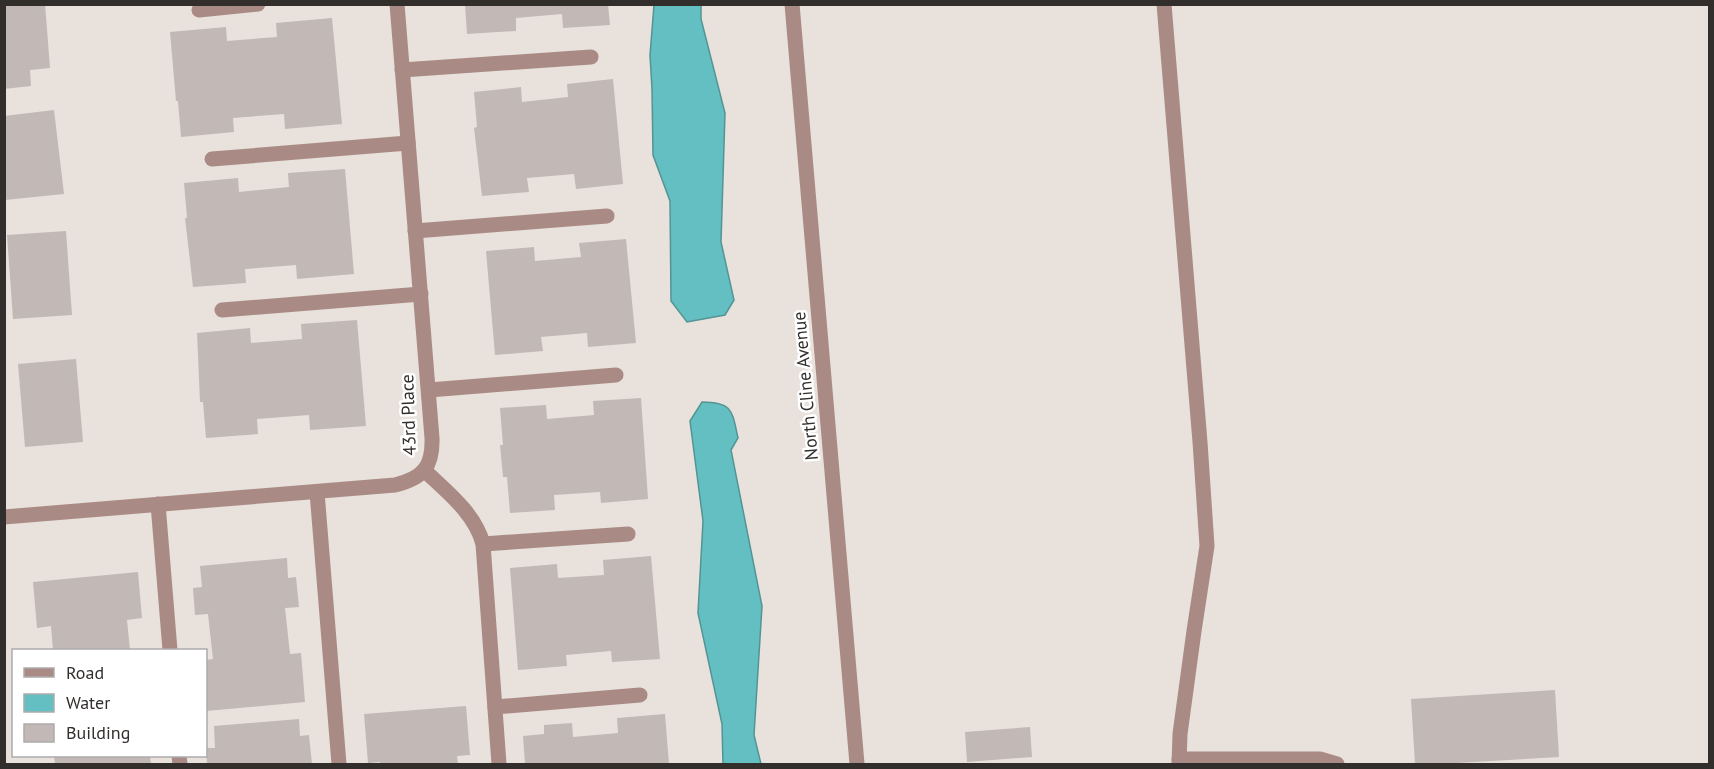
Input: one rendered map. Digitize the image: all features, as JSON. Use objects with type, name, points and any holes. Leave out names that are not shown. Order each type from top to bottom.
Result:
[{"type":"street","points":[[199,10],[258,4]]},
{"type":"street","name":"43rd Place","points":[[4,517],[395,485],[411,481],[429,464],[432,451],[429,390],[397,4]]},
{"type":"street","name":"North Cline Avenue","points":[[792,4],[857,765]]},
{"type":"street","points":[[1164,4],[1207,546],[1180,734],[1179,762],[1320,759],[1337,765]]},
{"type":"street","points":[[402,70],[591,57]]},
{"type":"street","points":[[212,159],[408,143]]},
{"type":"street","points":[[415,231],[607,216]]},
{"type":"street","points":[[222,310],[421,294]]},
{"type":"street","points":[[429,390],[616,375]]},
{"type":"street","points":[[424,470],[463,508],[480,532],[483,544],[499,765]]},
{"type":"street","points":[[317,492],[339,765]]},
{"type":"street","points":[[158,504],[170,649]]},
{"type":"street","points":[[483,544],[628,534]]},
{"type":"street","points":[[495,707],[640,695]]},
{"type":"water","points":[[654,5],[701,5],[701,19],[725,113],[721,242],[734,300],[725,315],[687,322],[671,301],[670,201],[653,155],[650,55]]},
{"type":"water","points":[[702,402],[720,404],[729,410],[738,438],[731,450],[762,606],[754,735],[761,764],[723,764],[722,724],[698,613],[703,521],[690,421]]},
{"type":"building","points":[[4,4],[45,4],[50,68],[30,70],[31,86],[4,89]]},
{"type":"building","points":[[465,4],[608,4],[610,25],[563,28],[562,14],[516,18],[516,31],[467,34]]},
{"type":"building","points":[[332,18],[342,124],[285,129],[284,114],[233,118],[234,132],[181,137],[170,32],[226,27],[227,41],[277,37],[276,23]]},
{"type":"building","points":[[613,79],[623,184],[576,189],[574,174],[527,178],[529,192],[482,196],[474,128],[477,127],[474,92],[521,87],[522,102],[568,97],[567,84]]},
{"type":"building","points":[[54,110],[64,194],[5,200],[4,116]]},
{"type":"building","points":[[345,169],[354,274],[297,279],[296,265],[245,269],[246,283],[193,287],[185,218],[187,218],[184,183],[238,178],[239,192],[289,187],[288,173]]},
{"type":"building","points":[[66,231],[72,315],[13,319],[7,235]]},
{"type":"building","points":[[626,239],[636,343],[588,347],[587,333],[541,337],[543,351],[495,355],[486,251],[534,247],[535,261],[581,257],[579,243]]},
{"type":"building","points":[[357,320],[366,426],[310,430],[309,415],[257,419],[258,434],[206,438],[203,402],[200,402],[197,333],[250,328],[251,343],[302,339],[301,324]]},
{"type":"building","points":[[76,359],[83,442],[25,447],[18,364]]},
{"type":"building","points":[[641,398],[648,499],[601,503],[600,492],[554,495],[555,510],[510,513],[507,477],[503,477],[500,408],[546,405],[547,419],[594,415],[593,401]]},
{"type":"building","points":[[651,556],[660,659],[612,662],[611,651],[566,655],[567,666],[518,670],[510,568],[557,564],[558,578],[604,575],[603,560]]},
{"type":"building","points":[[287,558],[288,578],[296,577],[299,607],[285,608],[290,654],[301,653],[305,702],[207,711],[207,660],[213,659],[208,614],[195,615],[193,588],[202,587],[200,566]]},
{"type":"building","points":[[138,572],[142,618],[127,620],[130,649],[53,649],[51,626],[37,628],[33,582]]},
{"type":"building","points":[[1555,690],[1559,757],[1415,764],[1411,699]]},
{"type":"building","points":[[466,706],[470,755],[457,756],[458,764],[368,763],[364,714]]},
{"type":"building","points":[[665,714],[669,764],[525,764],[523,736],[544,734],[544,725],[572,723],[573,737],[618,733],[617,718]]},
{"type":"building","points":[[299,719],[300,736],[309,735],[312,764],[207,764],[207,748],[215,748],[214,726]]},
{"type":"building","points":[[1030,727],[1032,757],[967,762],[965,732]]},
{"type":"building","points":[[54,757],[150,757],[151,764],[55,764]]}]
